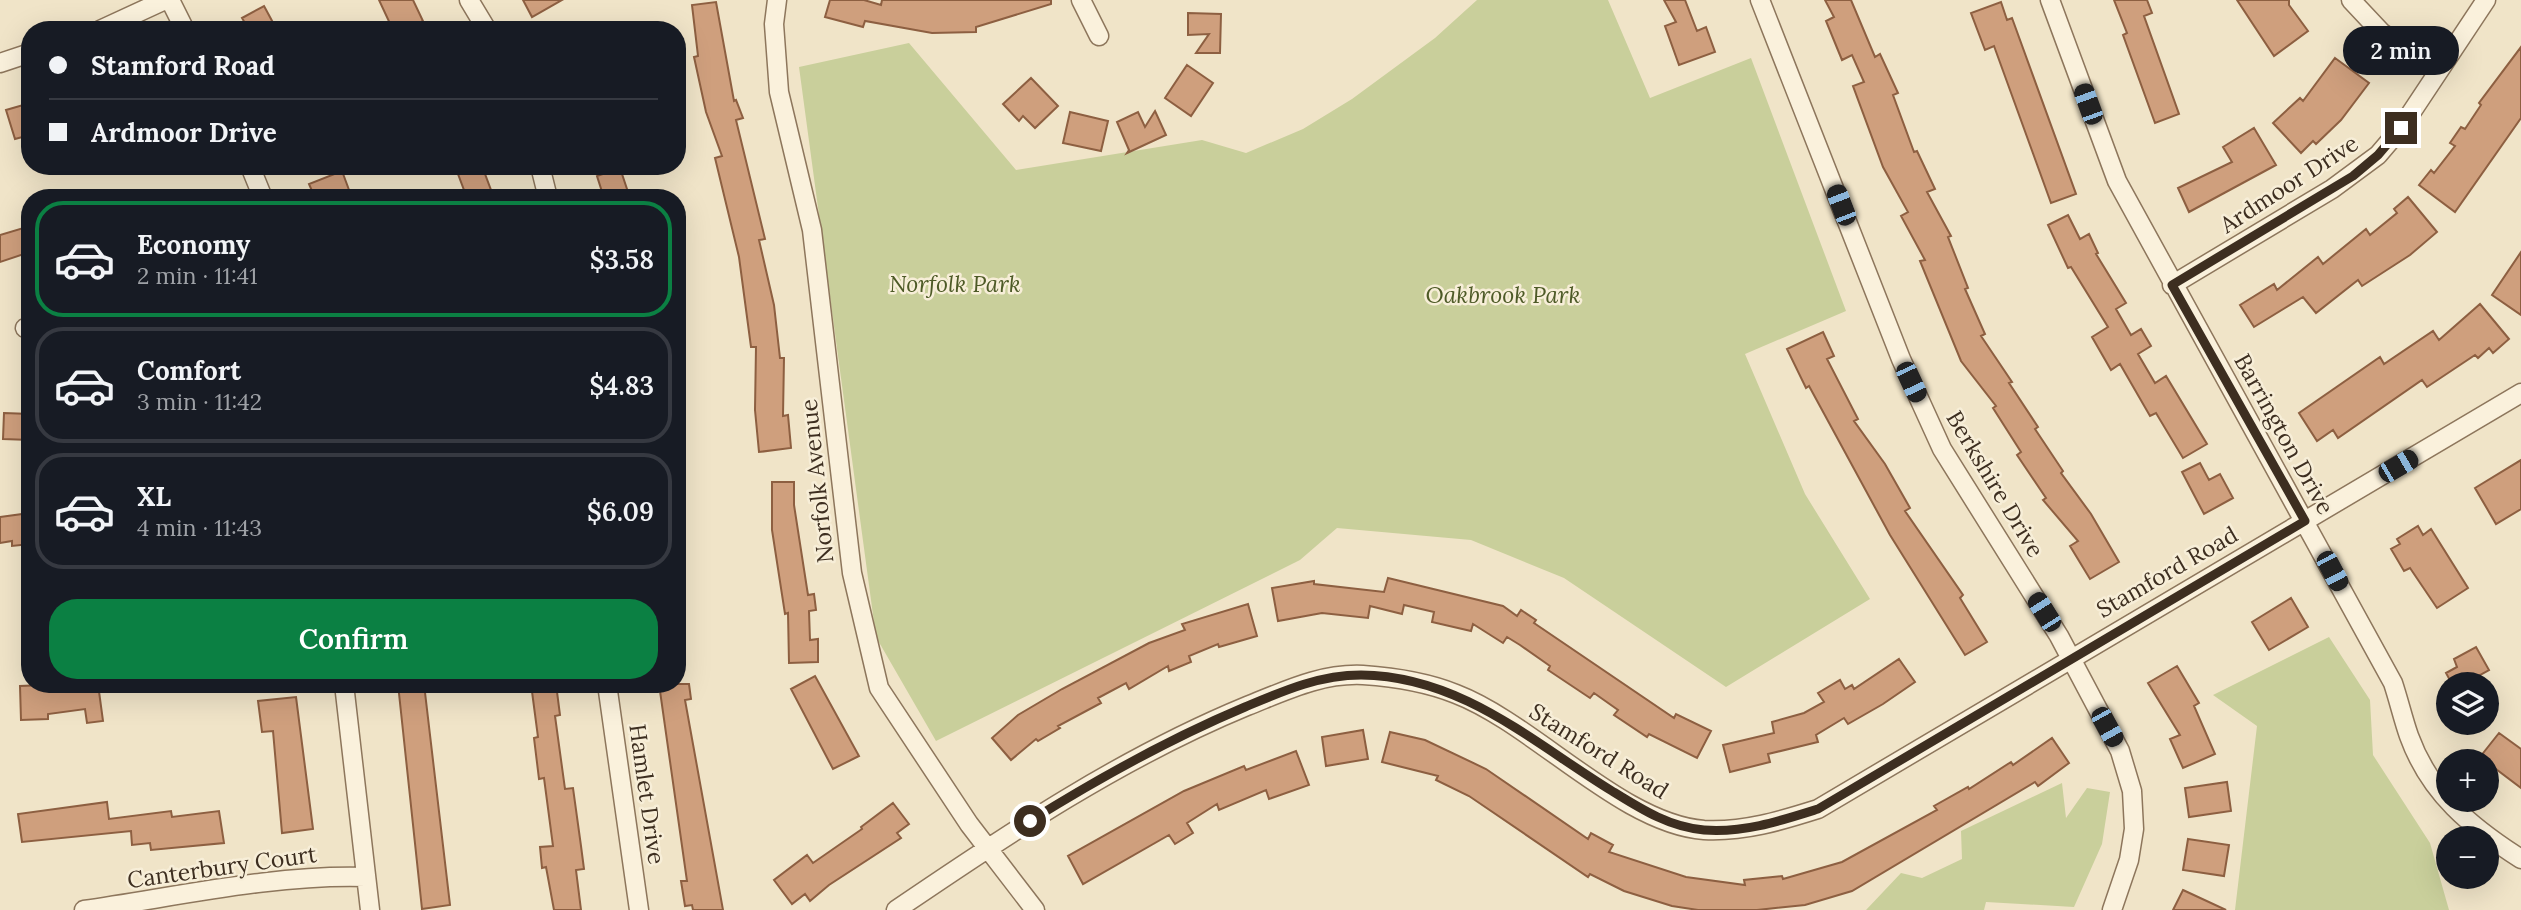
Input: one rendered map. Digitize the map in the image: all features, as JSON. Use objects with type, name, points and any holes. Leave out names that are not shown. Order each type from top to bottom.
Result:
[{"type":"street","points":[[120,21],[168,0],[180,21]]},
{"type":"street","points":[[469,0],[482,21]]},
{"type":"street","name":"Norfolk Avenue","points":[[777,0],[775,24],[779,92],[811,230],[852,573],[879,688],[987,848],[1035,910]]},
{"type":"street","points":[[1081,0],[1099,36]]},
{"type":"street","name":"Berkshire Drive","points":[[1760,0],[1901,359],[1942,449],[2059,636],[2120,751],[2132,791],[2134,830],[2129,860],[2112,910]]},
{"type":"street","name":"Barrington Drive","points":[[2050,0],[2118,181],[2172,285],[2393,683],[2409,737],[2425,772],[2446,802],[2468,823],[2521,859]]},
{"type":"street","points":[[2351,0],[2381,32],[2437,72]]},
{"type":"street","name":"Ardmoor Drive","points":[[2172,285],[2353,176],[2378,155],[2401,128],[2486,0]]},
{"type":"street","points":[[0,63],[21,56]]},
{"type":"street","name":"Stamford Road","points":[[896,910],[987,848],[1115,768],[1208,723],[1311,680],[1362,675],[1457,694],[1511,724],[1660,820],[1703,830],[1759,827],[1818,809],[2521,393]]},
{"type":"street","points":[[345,693],[370,910]]},
{"type":"street","name":"Hamlet Drive","points":[[608,693],[639,910]]},
{"type":"street","name":"Canterbury Court","points":[[84,910],[276,883],[341,876],[366,877]]},
{"type":"green space","name":"Oakbrook Park","points":[[1477,0],[1608,0],[1650,98],[1751,58],[1846,311],[1745,354],[1805,494],[1870,599],[1726,687],[1564,578],[1471,540],[1337,528],[1300,560],[936,741],[876,637],[799,67],[909,43],[1016,170],[1202,140],[1246,153],[1303,129],[1352,99],[1435,38]]},
{"type":"green space","points":[[2329,637],[2370,700],[2373,755],[2430,843],[2436,864],[2436,889],[2443,889],[2449,910],[2235,910],[2257,726],[2213,695]]},
{"type":"green space","points":[[2062,783],[2066,818],[2087,788],[2110,792],[2102,844],[2074,907],[1986,902],[1984,910],[1866,910],[1901,873],[1922,878],[1962,859],[1961,831]]},
{"type":"building","points":[[379,0],[413,0],[423,21],[389,21]]},
{"type":"building","points":[[523,0],[562,0],[532,17]]},
{"type":"building","points":[[830,0],[864,0],[881,5],[882,0],[1051,0],[1051,4],[976,27],[976,32],[932,33],[865,21],[863,27],[825,17]]},
{"type":"building","points":[[1664,0],[1685,0],[1697,31],[1706,27],[1715,52],[1679,65],[1665,26],[1676,22]]},
{"type":"building","points":[[1825,0],[1851,0],[1875,57],[1880,54],[1898,93],[1893,95],[1914,152],[1917,151],[1935,189],[1927,192],[1951,236],[1948,237],[1968,288],[1965,289],[1985,334],[1981,336],[2012,382],[2009,383],[2038,427],[2035,429],[2063,471],[2061,473],[2091,514],[2119,562],[2090,579],[2070,546],[2078,541],[2043,500],[2046,498],[2017,455],[2021,452],[1993,408],[1996,406],[1961,361],[1920,261],[1925,260],[1901,216],[1908,212],[1883,167],[1853,86],[1864,82],[1852,55],[1842,60],[1826,21],[1834,17]]},
{"type":"building","points":[[2114,0],[2147,0],[2152,13],[2144,16],[2179,114],[2155,123],[2123,35],[2127,33]]},
{"type":"building","points":[[2237,0],[2289,0],[2289,5],[2308,31],[2274,56]]},
{"type":"building","points":[[716,2],[734,101],[736,100],[743,118],[736,120],[765,239],[759,240],[774,305],[780,358],[784,358],[783,416],[788,415],[791,448],[759,452],[755,410],[756,347],[751,347],[739,257],[715,158],[722,156],[706,112],[694,57],[698,56],[692,5]]},
{"type":"building","points":[[2001,2],[2007,20],[2012,18],[2076,194],[2051,203],[1994,46],[1985,50],[1971,13]]},
{"type":"building","points":[[264,6],[272,21],[244,21],[242,18]]},
{"type":"building","points":[[1188,13],[1221,14],[1220,53],[1196,53],[1209,34],[1188,35]]},
{"type":"building","points":[[2521,47],[2521,118],[2455,212],[2419,185],[2431,170],[2434,173],[2455,146],[2450,143],[2461,127],[2465,129],[2481,105],[2479,103]]},
{"type":"building","points":[[2335,58],[2369,83],[2341,120],[2316,144],[2313,141],[2301,153],[2273,123],[2300,98],[2303,101]]},
{"type":"building","points":[[1187,65],[1213,83],[1191,116],[1165,98]]},
{"type":"building","points":[[1031,78],[1058,106],[1035,128],[1023,116],[1019,121],[1003,104]]},
{"type":"building","points":[[21,106],[21,137],[15,139],[6,110]]},
{"type":"building","points":[[1155,111],[1166,135],[1127,153],[1129,150],[1117,122],[1138,112],[1145,127]]},
{"type":"building","points":[[1070,112],[1108,121],[1101,151],[1063,143]]},
{"type":"building","points":[[2254,128],[2276,165],[2189,212],[2178,188],[2232,162],[2223,147]]},
{"type":"building","points":[[332,175],[343,175],[349,189],[311,189],[309,184]]},
{"type":"building","points":[[458,175],[485,175],[491,189],[464,189]]},
{"type":"building","points":[[622,175],[627,189],[601,189],[597,176]]},
{"type":"building","points":[[2408,197],[2437,232],[2410,255],[2362,286],[2358,280],[2316,313],[2303,297],[2254,327],[2240,305],[2274,284],[2277,290],[2318,257],[2323,264],[2366,229],[2370,235],[2397,213],[2394,209]]},
{"type":"building","points":[[2068,215],[2080,239],[2089,234],[2098,253],[2096,254],[2126,303],[2116,309],[2131,335],[2141,329],[2151,346],[2138,354],[2155,383],[2166,376],[2207,444],[2183,458],[2156,413],[2150,416],[2120,364],[2111,370],[2092,337],[2108,327],[2071,267],[2068,268],[2048,225]]},
{"type":"building","points":[[21,229],[21,255],[0,262],[0,235]]},
{"type":"building","points":[[2521,252],[2521,315],[2492,295]]},
{"type":"building","points":[[2480,304],[2509,339],[2493,353],[2489,348],[2478,358],[2475,355],[2427,387],[2422,380],[2338,438],[2333,430],[2317,441],[2299,413],[2380,357],[2384,364],[2433,331],[2439,340]]},
{"type":"building","points":[[1823,332],[1834,356],[1827,359],[1858,419],[1854,421],[1885,464],[1910,508],[1905,511],[1963,595],[1960,598],[1987,642],[1965,655],[1890,535],[1809,386],[1806,388],[1787,349]]},
{"type":"building","points":[[4,413],[21,414],[21,440],[3,439]]},
{"type":"building","points":[[2521,460],[2521,509],[2496,524],[2475,488]]},
{"type":"building","points":[[2200,463],[2209,480],[2220,474],[2233,498],[2204,514],[2182,472]]},
{"type":"building","points":[[772,482],[794,482],[794,505],[808,595],[814,594],[816,610],[809,611],[810,640],[818,639],[818,662],[789,663],[788,613],[785,614],[772,530]]},
{"type":"building","points":[[21,514],[21,545],[12,546],[12,541],[0,543],[0,517]]},
{"type":"building","points":[[2418,526],[2423,535],[2431,529],[2468,588],[2437,608],[2410,568],[2404,571],[2391,549],[2400,544],[2397,539]]},
{"type":"building","points":[[1388,578],[1503,606],[1517,616],[1521,610],[1536,620],[1534,623],[1674,718],[1676,714],[1711,731],[1697,758],[1649,734],[1647,737],[1614,715],[1618,710],[1594,693],[1590,698],[1548,670],[1550,666],[1520,645],[1507,637],[1503,643],[1473,624],[1471,631],[1432,622],[1434,612],[1404,605],[1402,614],[1370,606],[1368,618],[1322,613],[1278,621],[1272,588],[1314,581],[1314,584],[1384,592]]},
{"type":"building","points":[[2291,598],[2308,627],[2269,650],[2252,622]]},
{"type":"building","points":[[1248,604],[1257,636],[1219,647],[1218,644],[1189,656],[1191,662],[1169,671],[1168,666],[1129,689],[1126,683],[1098,698],[1101,703],[1058,726],[1060,728],[1038,741],[1036,739],[1011,760],[992,738],[1018,715],[1062,689],[1149,643],[1185,630],[1182,624]]},
{"type":"building","points":[[2476,647],[2489,670],[2448,672],[2457,667],[2454,659]]},
{"type":"building","points":[[1899,659],[1915,682],[1883,704],[1848,724],[1844,718],[1816,735],[1818,742],[1768,754],[1770,762],[1730,772],[1723,745],[1774,733],[1772,722],[1804,713],[1824,702],[1818,693],[1840,680],[1845,689],[1852,685],[1854,689]]},
{"type":"building","points":[[2177,666],[2199,703],[2194,706],[2215,754],[2183,768],[2170,739],[2180,735],[2148,683]]},
{"type":"building","points":[[815,676],[859,756],[833,769],[791,689]]},
{"type":"building","points":[[686,684],[689,684],[691,699],[685,700],[723,910],[693,910],[692,905],[685,906],[681,881],[687,881],[660,693],[686,693]]},
{"type":"building","points":[[20,686],[21,693],[99,693],[103,721],[87,723],[85,709],[48,714],[48,719],[21,720]]},
{"type":"building","points":[[399,693],[425,693],[450,905],[422,909]]},
{"type":"building","points":[[532,693],[557,693],[560,715],[555,716],[565,789],[573,788],[584,869],[576,870],[581,910],[554,910],[546,867],[542,868],[540,847],[553,846],[544,778],[539,779],[534,738],[538,737]]},
{"type":"building","points":[[296,697],[313,829],[282,833],[273,731],[262,732],[258,701]]},
{"type":"building","points":[[1363,730],[1368,759],[1326,766],[1322,737]]},
{"type":"building","points":[[1390,732],[1425,740],[1486,769],[1588,839],[1591,833],[1613,845],[1609,852],[1686,877],[1745,885],[1744,880],[1782,876],[1783,879],[1842,862],[1937,810],[1934,806],[1968,787],[1969,789],[2011,762],[2013,765],[2052,738],[2069,763],[2038,786],[2035,782],[1852,891],[1805,905],[1757,910],[1698,910],[1672,906],[1624,891],[1590,874],[1588,877],[1469,796],[1436,780],[1438,776],[1382,762]]},
{"type":"building","points":[[2499,733],[2521,749],[2521,788],[2499,771],[2499,749],[2486,749]]},
{"type":"building","points":[[1296,751],[1309,785],[1269,799],[1266,790],[1219,810],[1217,804],[1187,823],[1193,833],[1175,844],[1169,835],[1083,884],[1068,856],[1184,791],[1244,766],[1246,770]]},
{"type":"building","points":[[2227,782],[2231,811],[2189,817],[2185,788]]},
{"type":"building","points":[[107,802],[109,819],[171,811],[172,817],[219,811],[224,843],[151,850],[150,843],[132,845],[131,831],[22,842],[18,814]]},
{"type":"building","points":[[893,803],[909,824],[897,833],[901,838],[829,885],[810,901],[805,894],[792,904],[774,880],[807,855],[813,863],[862,829],[861,827]]},
{"type":"building","points":[[2188,839],[2229,845],[2224,876],[2183,870]]},
{"type":"building","points":[[2183,890],[2226,910],[2173,910]]},
{"type":"route","points":[[1030,821],[1115,768],[1208,723],[1311,680],[1362,675],[1409,682],[1457,694],[1511,724],[1597,782],[1660,820],[1703,830],[1759,827],[1818,809],[2305,521],[2172,285],[2353,176],[2378,155],[2401,128]]},
{"type":"park label","name":"Norfolk Park","points":[[955,284]]}]
